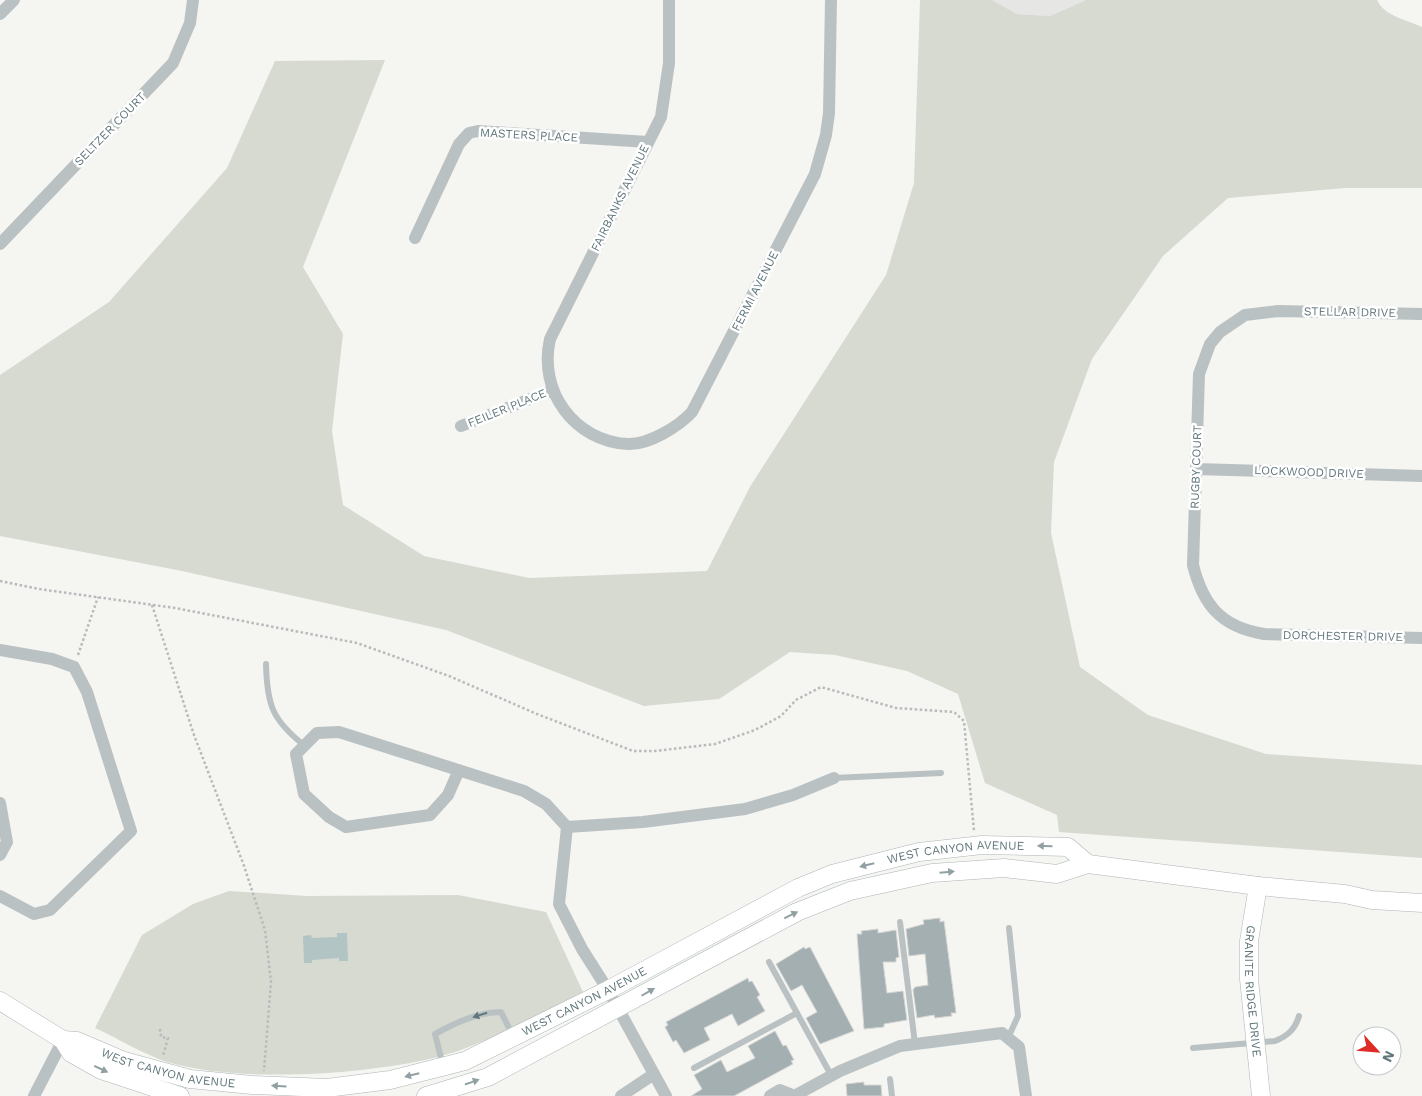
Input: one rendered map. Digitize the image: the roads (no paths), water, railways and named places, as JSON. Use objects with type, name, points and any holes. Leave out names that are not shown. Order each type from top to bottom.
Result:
[{"type":"street","points":[[0,14],[14,0]]},
{"type":"street","name":"SELTZER COURT","points":[[0,244],[173,63],[190,23],[193,0]]},
{"type":"street","name":"FAIRBANKS AVENUE","points":[[553,390],[546,354],[550,339],[661,117],[669,63],[670,0]]},
{"type":"street","name":"FERMI AVENUE","points":[[553,390],[564,412],[575,424],[600,438],[630,444],[662,435],[680,424],[692,412],[815,174],[826,135],[829,113],[831,0]]},
{"type":"street","name":"MASTERS PLACE","points":[[415,238],[459,144],[469,133],[478,130],[648,142]]},
{"type":"street","name":"STELLAR DRIVE","points":[[1278,311],[1422,314]]},
{"type":"street","name":"RUGBY COURT","points":[[1264,634],[1248,631],[1228,622],[1211,608],[1198,586],[1193,565],[1199,374],[1210,344],[1220,332],[1245,315],[1278,311]]},
{"type":"street","name":"FEILER PLACE","points":[[462,426],[553,390]]},
{"type":"street","name":"LOCKWOOD DRIVE","points":[[1196,469],[1422,476]]},
{"type":"street","name":"DORCHESTER DRIVE","points":[[1264,634],[1422,638]]},
{"type":"street","points":[[0,650],[52,659],[74,667],[87,692],[131,831],[50,910],[34,914],[0,896]]},
{"type":"street","points":[[459,770],[448,795],[430,815],[346,827],[329,817],[304,794],[296,754],[317,733],[339,732],[524,790],[546,804],[567,827],[559,904],[582,950],[608,990],[666,1096]]},
{"type":"street","points":[[567,827],[643,822],[745,809],[793,795],[834,778]]},
{"type":"street","points":[[0,803],[7,842],[0,855]]},
{"type":"street","name":"WEST CANYON AVENUE","points":[[63,1040],[77,1041],[124,1061],[190,1079],[328,1093],[465,1061],[608,990],[798,888],[832,874],[920,852],[974,846],[1068,847],[1088,864]]},
{"type":"street","name":"WEST CANYON AVENUE","points":[[426,1096],[488,1077],[766,928],[850,891],[932,874],[1004,868],[1057,874],[1088,864],[1258,886],[1422,904]]},
{"type":"street","name":"GRANITE RIDGE DRIVE","points":[[1258,886],[1249,941],[1249,979],[1261,1096]]},
{"type":"street","name":"WEST CANYON AVENUE","points":[[0,1001],[63,1040],[71,1053],[101,1070],[180,1096]]},
{"type":"street","points":[[770,1096],[780,1090],[796,1095],[831,1076],[900,1046],[1002,1033],[1019,1047],[1026,1096]]},
{"type":"street","points":[[34,1096],[63,1040]]},
{"type":"street","points":[[621,1096],[654,1074]]},
{"type":"lane","points":[[266,664],[267,694],[277,720],[305,746]]},
{"type":"lane","points":[[834,778],[941,774]]},
{"type":"lane","points":[[900,922],[915,1044]]},
{"type":"lane","points":[[1008,1038],[1018,1016],[1009,928]]},
{"type":"lane","points":[[769,962],[831,1076]]},
{"type":"lane","points":[[443,1067],[435,1034],[453,1024],[490,1012],[501,1012],[513,1037]]},
{"type":"lane","points":[[694,1068],[797,1013]]},
{"type":"lane","points":[[1193,1048],[1275,1041],[1286,1037],[1296,1024],[1299,1016]]},
{"type":"lane","points":[[890,1079],[892,1096]]}]
